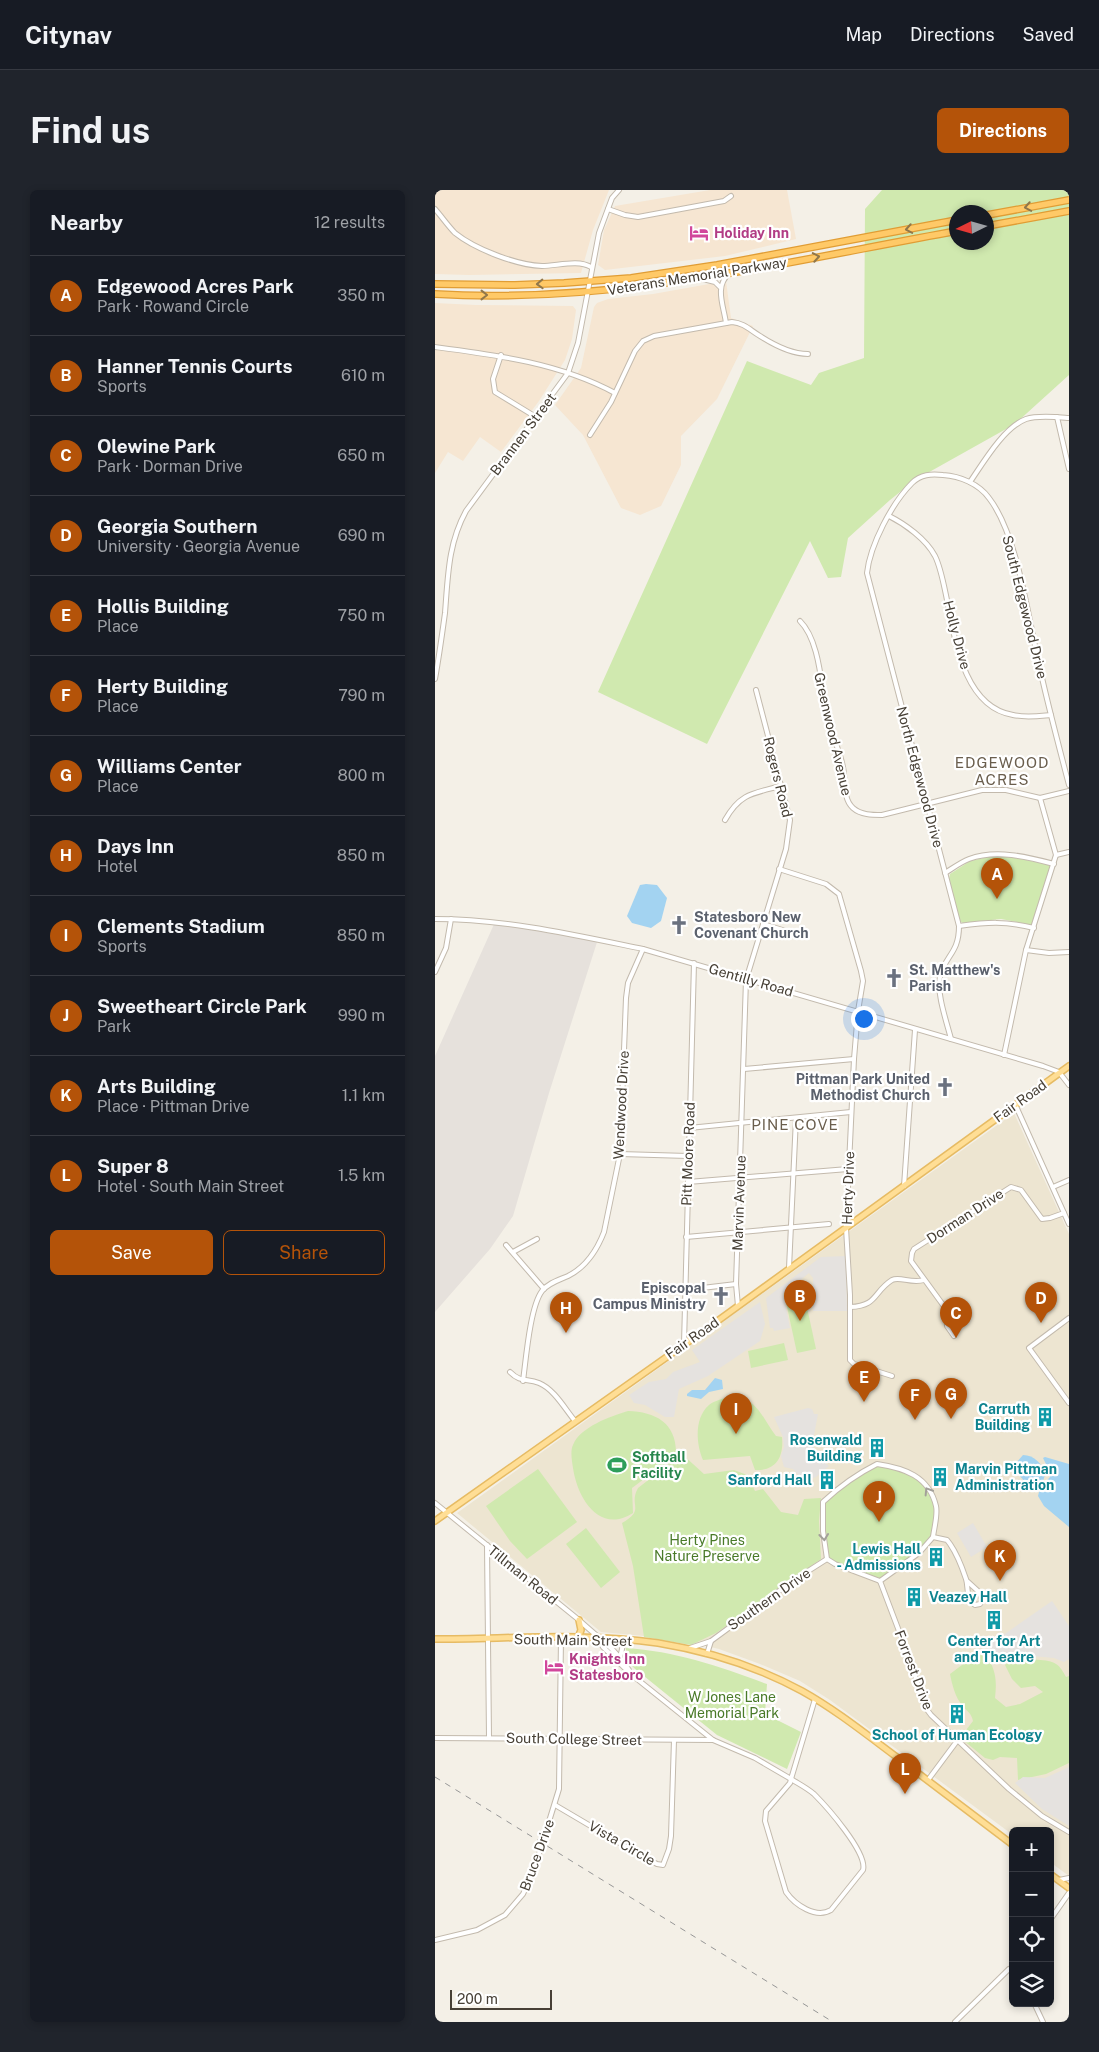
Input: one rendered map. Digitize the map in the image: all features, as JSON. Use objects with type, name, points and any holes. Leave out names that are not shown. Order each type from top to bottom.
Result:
[{"type":"highway","points":[[994,214],[1069,200]]},
{"type":"highway","points":[[994,225],[1069,210]]},
{"type":"highway","name":"Veterans Memorial Parkway","points":[[435,284],[515,285],[589,282],[681,271],[949,221]]},
{"type":"highway","name":"Veterans Memorial Parkway","points":[[435,294],[530,295],[588,293],[700,278],[949,232]]},
{"type":"main road","name":"Fair Road","points":[[435,1521],[738,1306],[1069,1066]]},
{"type":"main road","points":[[578,1638],[581,1630],[579,1620]]},
{"type":"main road","name":"South Main Street","points":[[435,1639],[598,1638],[687,1649],[707,1654],[755,1671],[802,1691],[853,1724],[929,1779],[1009,1842]]},
{"type":"main road","points":[[1054,1877],[1069,1888]]},
{"type":"street","name":"Brannen Street","points":[[435,679],[451,550],[457,528],[467,510],[568,373],[578,343],[599,233],[612,198],[619,190]]},
{"type":"street","points":[[607,209],[638,217],[725,201],[731,196]]},
{"type":"street","points":[[435,209],[455,232],[475,246],[510,259],[541,266],[583,263],[591,267]]},
{"type":"street","points":[[726,323],[720,287],[725,278],[732,272]]},
{"type":"street","points":[[700,278],[712,280],[720,287]]},
{"type":"street","points":[[589,435],[615,393],[635,351],[643,341],[654,336],[726,323],[738,323],[794,352],[808,354]]},
{"type":"street","points":[[435,347],[501,355],[568,373],[615,393]]},
{"type":"street","points":[[501,355],[493,378],[495,392],[536,417]]},
{"type":"street","points":[[1057,417],[1069,469]]},
{"type":"street","points":[[970,482],[981,465],[1015,424],[1029,418],[1069,418]]},
{"type":"street","name":"South Edgewood Drive","points":[[889,516],[905,489],[915,480],[928,474],[948,475],[970,482],[978,487],[993,504],[1011,544],[1069,785]]},
{"type":"street","name":"Holly Drive","points":[[889,516],[902,522],[935,556],[963,667],[981,699],[998,710],[1011,715],[1028,717],[1051,716]]},
{"type":"street","name":"North Edgewood Drive","points":[[889,516],[871,555],[867,573],[959,926],[957,948],[942,970],[939,986],[951,1039]]},
{"type":"street","name":"Greenwood Avenue","points":[[800,620],[806,626],[815,648],[828,721],[841,757],[846,793],[851,806],[861,813],[882,815],[982,790],[1006,790],[1040,798],[1069,791]]},
{"type":"street","name":"Rogers Road","points":[[747,980],[788,838],[790,820],[756,690]]},
{"type":"street","points":[[725,820],[737,801],[781,786]]},
{"type":"street","points":[[1004,1055],[1026,950],[1056,855],[1040,798]]},
{"type":"street","points":[[1056,855],[1069,852]]},
{"type":"street","points":[[945,872],[963,862],[981,856],[1013,855],[1054,864]]},
{"type":"street","name":"Herty Drive","points":[[779,870],[826,884],[839,894],[861,971],[863,982],[858,1011],[854,1059],[846,1228],[850,1306],[850,1360],[854,1364],[892,1376]]},
{"type":"street","name":"Gentilly Road","points":[[435,919],[495,922],[598,939],[643,949],[858,1011],[915,1030],[1059,1072]]},
{"type":"street","points":[[435,972],[446,948],[451,919]]},
{"type":"street","points":[[959,926],[996,921],[1011,922],[1034,928]]},
{"type":"street","points":[[763,924],[799,935]]},
{"type":"street","name":"Wendwood Drive","points":[[544,1289],[576,1272],[600,1244],[620,1154],[628,983],[643,949]]},
{"type":"street","points":[[1026,950],[1049,953],[1069,952]]},
{"type":"street","name":"Pitt Moore Road","points":[[684,1344],[694,963]]},
{"type":"street","name":"Marvin Avenue","points":[[738,1306],[736,1284],[747,980]]},
{"type":"street","points":[[904,1186],[915,1030]]},
{"type":"street","points":[[744,1069],[854,1059]]},
{"type":"street","points":[[1059,1072],[1069,1085]]},
{"type":"street","points":[[1015,1104],[1069,1224]]},
{"type":"street","points":[[689,1128],[851,1112]]},
{"type":"street","points":[[789,1268],[796,1118]]},
{"type":"street","points":[[620,1154],[688,1156]]},
{"type":"street","points":[[687,1182],[848,1169]]},
{"type":"street","points":[[1053,1187],[1069,1180]]},
{"type":"street","name":"Dorman Drive","points":[[954,1336],[947,1326],[946,1309],[911,1261],[911,1253],[1011,1187],[1021,1190],[1042,1219],[1064,1213]]},
{"type":"street","points":[[686,1237],[829,1224]]},
{"type":"street","points":[[513,1252],[537,1239]]},
{"type":"street","points":[[506,1245],[544,1289],[536,1302],[523,1381]]},
{"type":"street","points":[[850,1306],[862,1306],[869,1303],[893,1280],[900,1279],[913,1283],[923,1280]]},
{"type":"street","points":[[685,1290],[736,1284]]},
{"type":"street","points":[[1069,1318],[1029,1348],[1069,1403]]},
{"type":"street","points":[[510,1372],[516,1378],[540,1384],[552,1393],[575,1421]]},
{"type":"street","points":[[877,1464],[907,1471],[915,1474],[921,1480],[937,1508],[933,1537],[919,1553],[880,1581],[835,1564],[827,1559],[823,1531],[823,1502],[849,1480],[877,1464]]},
{"type":"street","name":"Tillman Road","points":[[435,1503],[579,1620],[598,1638],[607,1642],[621,1657],[631,1674]]},
{"type":"street","points":[[933,1537],[947,1540],[950,1544],[967,1580],[979,1592],[983,1600],[980,1604],[975,1605],[971,1603],[967,1589],[967,1580]]},
{"type":"street","points":[[487,1545],[489,1738]]},
{"type":"street","name":"Southern Drive","points":[[687,1649],[711,1641],[794,1580],[827,1559]]},
{"type":"street","name":"Forrest Drive","points":[[880,1581],[910,1660],[925,1707],[931,1715],[1009,1789],[1042,1816],[1069,1832]]},
{"type":"street","points":[[555,1805],[559,1789],[561,1638]]},
{"type":"street","name":"Tillman Road","points":[[598,1638],[601,1645],[616,1661],[713,1740]]},
{"type":"street","points":[[616,1661],[621,1657],[624,1640]]},
{"type":"street","points":[[707,1654],[711,1641]]},
{"type":"street","points":[[713,1740],[755,1758],[791,1779],[812,1792],[826,1806],[860,1854],[863,1870],[831,1910],[826,1913],[808,1910],[786,1892],[765,1818],[766,1811],[790,1783],[791,1779],[815,1700]]},
{"type":"street","name":"South College Street","points":[[435,1738],[713,1740]]},
{"type":"street","name":"Vista Circle","points":[[555,1805],[645,1858],[663,1865],[669,1849],[671,1836],[674,1740]]},
{"type":"street","points":[[929,1779],[957,1741]]},
{"type":"street","name":"Bruce Drive","points":[[435,1940],[477,1930],[505,1915],[516,1904],[523,1894],[534,1870],[555,1805]]},
{"type":"street","points":[[1059,1880],[1069,1878]]},
{"type":"street","points":[[1052,1917],[1069,1892]]},
{"type":"street","points":[[955,2022],[1009,1969]]},
{"type":"street","points":[[1036,2007],[1043,2022]]},
{"type":"shaded area","points":[[435,190],[609,190],[593,230],[581,273],[469,275],[435,274]]},
{"type":"shaded area","points":[[710,190],[787,190],[796,239],[725,256],[605,270],[598,265],[604,230],[615,206]]},
{"type":"shaded area","points":[[726,281],[731,318],[753,326],[717,399],[681,436],[681,465],[661,506],[640,515],[621,508],[583,435],[555,405],[581,368],[594,307],[597,303],[608,299],[653,294]]},
{"type":"shaded area","points":[[435,303],[573,306],[576,310],[572,339],[565,360],[539,401],[501,452],[480,437],[463,461],[448,452],[435,473]]},
{"type":"shaded area","points":[[495,922],[598,939],[549,1093],[513,1216],[490,1249],[435,1312],[435,1056]]},
{"type":"shaded area","points":[[1014,1113],[1069,1234],[1069,1876],[1054,1865],[1054,1827],[1009,1827],[1009,1832],[830,1700],[800,1681],[719,1649],[677,1639],[601,1632],[457,1513]]},
{"type":"shaded area","points":[[846,1256],[847,1311],[813,1311],[813,1278],[809,1273],[783,1294],[790,1328],[774,1331],[773,1328],[770,1328],[766,1298],[821,1257]]},
{"type":"shaded area","points":[[760,1302],[765,1324],[760,1341],[708,1376],[679,1389],[674,1417],[665,1417],[645,1405],[634,1403],[629,1395],[649,1382],[666,1379],[673,1372],[700,1362],[692,1350]]},
{"type":"shaded area","points":[[808,1408],[812,1409],[814,1414],[818,1414],[814,1435],[814,1450],[822,1461],[829,1466],[816,1477],[804,1481],[793,1469],[784,1467],[781,1456],[784,1447],[783,1437],[774,1417]]},
{"type":"shaded area","points":[[973,1523],[987,1547],[971,1557],[957,1533]]},
{"type":"shaded area","points":[[1052,1601],[1069,1626],[1069,1659],[1064,1662],[1054,1658],[1021,1655],[1016,1651],[996,1663],[986,1647]]},
{"type":"shaded area","points":[[1069,1767],[1069,1826],[1042,1809],[1015,1783],[1023,1777],[1045,1778]]},
{"type":"green space","points":[[882,190],[1069,190],[1069,375],[1015,424],[915,480],[890,500],[848,538],[841,577],[828,578],[810,541],[707,744],[598,692],[747,361],[811,385],[819,373],[864,358],[865,209]]},
{"type":"green space","points":[[988,857],[1011,857],[1051,865],[1032,925],[1001,919],[963,923],[959,921],[949,879],[950,874],[970,861]]},
{"type":"green space","points":[[803,1289],[816,1349],[797,1353],[784,1293]]},
{"type":"green space","points":[[784,1343],[788,1360],[751,1368],[748,1351]]},
{"type":"green space","points":[[728,1397],[746,1400],[752,1404],[758,1409],[776,1436],[782,1437],[782,1451],[773,1465],[762,1470],[755,1470],[750,1456],[703,1460],[698,1439],[701,1417],[709,1405]]},
{"type":"green space","name":"Softball Facility","points":[[628,1411],[647,1414],[663,1421],[673,1435],[676,1455],[632,1488],[633,1513],[621,1519],[610,1519],[600,1516],[585,1501],[575,1479],[572,1450],[577,1439],[589,1428],[605,1419]]},
{"type":"green space","name":"Herty Pines Nature Preserve","points":[[682,1454],[704,1474],[734,1470],[747,1475],[755,1491],[763,1489],[781,1512],[798,1515],[804,1499],[821,1498],[819,1521],[821,1559],[716,1633],[691,1645],[644,1637],[633,1566],[622,1523],[635,1511],[635,1494],[638,1488]]},
{"type":"green space","points":[[877,1464],[916,1475],[931,1495],[937,1508],[933,1537],[919,1553],[880,1581],[827,1559],[824,1544],[823,1502]]},
{"type":"green space","points":[[538,1469],[577,1522],[527,1559],[510,1541],[486,1506]]},
{"type":"green space","points":[[586,1528],[620,1572],[601,1588],[566,1544]]},
{"type":"green space","name":"W Jones Lane Memorial Park","points":[[626,1648],[680,1656],[767,1684],[765,1714],[801,1732],[787,1769],[717,1735],[634,1668],[626,1659]]},
{"type":"green space","points":[[978,1653],[985,1654],[994,1670],[996,1680],[995,1698],[1006,1707],[1020,1704],[1043,1692],[1035,1686],[1021,1688],[1012,1679],[1005,1665],[1014,1657],[1052,1662],[1059,1666],[1066,1677],[1069,1676],[1069,1763],[1046,1774],[1018,1780],[1017,1758],[1000,1757],[993,1760],[985,1758],[963,1740],[963,1734],[973,1721],[970,1714],[957,1698],[950,1674]]},
{"type":"water","points":[[640,885],[657,885],[667,898],[661,921],[651,928],[632,923],[627,916]]},
{"type":"water","points":[[715,1378],[722,1380],[723,1389],[709,1392],[701,1399],[687,1396],[692,1390],[705,1390]]},
{"type":"water","points":[[1023,1455],[1034,1458],[1040,1464],[1045,1475],[1043,1481],[1033,1486],[1028,1485],[1018,1474],[1016,1463]]},
{"type":"water","points":[[1043,1458],[1069,1464],[1069,1527],[1044,1506],[1038,1496],[1040,1488],[1050,1477]]},
{"type":"railway","points":[[435,1777],[833,2022]]},
{"type":"place","name":"Holiday Inn","points":[[699,233]]},
{"type":"place","name":"Edgewood Acres Park","points":[[997,899]]},
{"type":"place","name":"Statesboro New Covenant Church","points":[[679,925]]},
{"type":"place","name":"St. Matthew's Parish","points":[[894,978]]},
{"type":"place","name":"Pittman Park United Methodist Church","points":[[945,1087]]},
{"type":"place","name":"Episcopal Campus Ministry","points":[[721,1296]]},
{"type":"place","name":"Hanner Tennis Courts","points":[[800,1321]]},
{"type":"place","name":"Georgia Southern","points":[[1041,1323]]},
{"type":"place","name":"Days Inn","points":[[566,1333]]},
{"type":"place","name":"Olewine Park","points":[[956,1338]]},
{"type":"place","name":"Hollis Building","points":[[864,1402]]},
{"type":"place","name":"Carruth Building","points":[[1045,1417]]},
{"type":"place","name":"Williams Center","points":[[951,1419]]},
{"type":"place","name":"Herty Building","points":[[915,1420]]},
{"type":"place","name":"Clements Stadium","points":[[736,1434]]},
{"type":"place","name":"Rosenwald Building","points":[[877,1448]]},
{"type":"place","name":"Softball Facility","points":[[617,1465]]},
{"type":"place","name":"Marvin Pittman Administration","points":[[940,1477]]},
{"type":"place","name":"Sanford Hall","points":[[827,1480]]},
{"type":"place","name":"Sweetheart Circle Park","points":[[879,1522]]},
{"type":"place","name":"Lewis Hall - Admissions","points":[[936,1557]]},
{"type":"place","name":"Arts Building","points":[[1000,1581]]},
{"type":"place","name":"Veazey Hall","points":[[914,1597]]},
{"type":"place","name":"Center for Art and Theatre","points":[[994,1620]]},
{"type":"place","name":"Knights Inn Statesboro","points":[[554,1667]]},
{"type":"place","name":"School of Human Ecology","points":[[957,1714]]},
{"type":"place","name":"Super 8","points":[[905,1794]]},
{"type":"district","name":"EDGEWOOD ACRES","points":[[1002,770]]},
{"type":"district","name":"PINE COVE","points":[[795,1124]]}]
